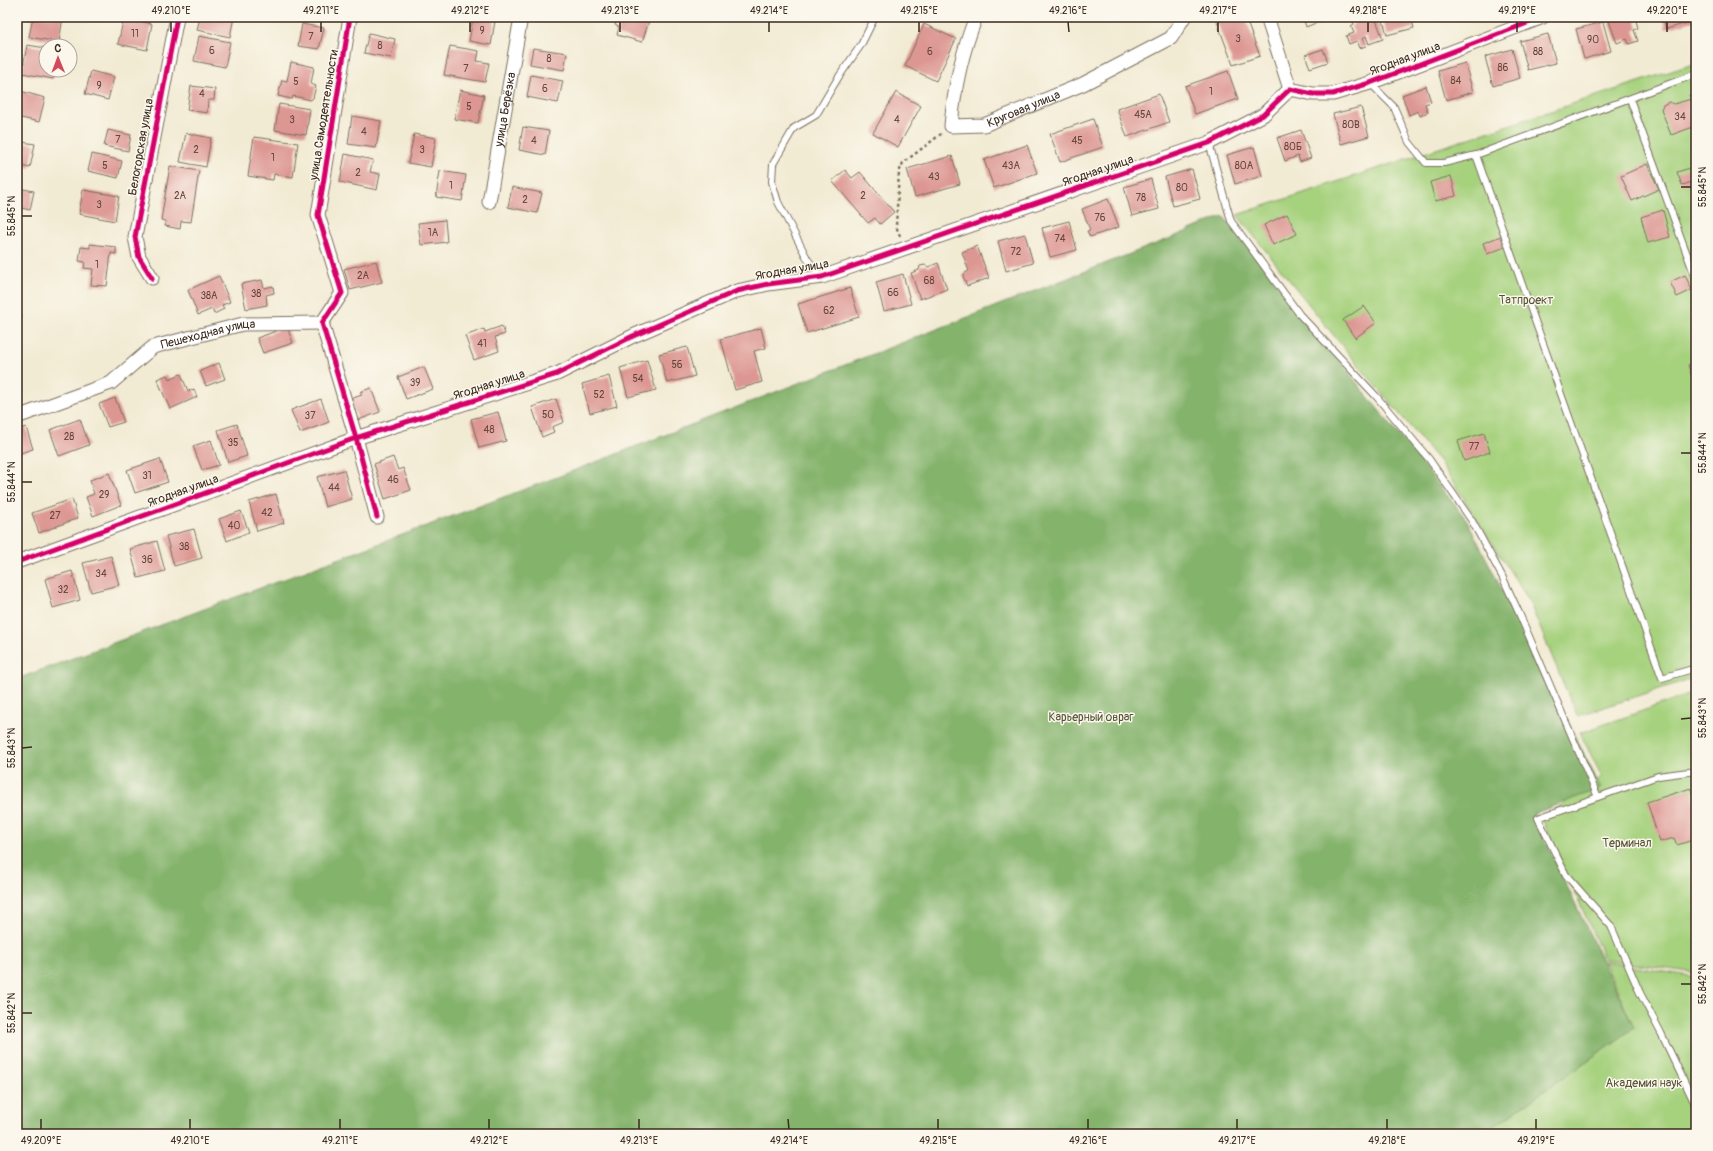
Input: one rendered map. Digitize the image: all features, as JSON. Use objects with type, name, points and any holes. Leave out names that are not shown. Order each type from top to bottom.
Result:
[{"type":"street","name":"Белогорская улица","points":[[152,278],[139,257],[135,237],[177,17]]},
{"type":"street","name":"улица Самодеятельности","points":[[322,323],[342,293],[318,215],[350,17]]},
{"type":"street","name":"улица Берёзка","points":[[489,202],[521,17]]},
{"type":"street","name":"Круговая улица","points":[[951,126],[984,125],[1083,84],[1171,38],[1184,17]]},
{"type":"street","points":[[1267,17],[1290,88]]},
{"type":"street","name":"Ягодная улица","points":[[17,562],[356,438],[557,374],[633,336],[738,291],[768,284],[822,277],[905,250],[1209,143],[1263,115],[1290,88],[1313,94],[1333,94],[1370,83],[1543,17]]},
{"type":"street","points":[[951,126],[954,95],[972,18]]},
{"type":"street","points":[[322,323],[356,438],[377,517]]},
{"type":"street","name":"Пешеходная улица","points":[[17,417],[111,383],[153,347],[243,324],[322,323]]},
{"type":"lane","points":[[822,277],[808,260],[778,202],[772,182],[773,164],[794,128],[816,115],[838,78],[861,45],[875,17]]},
{"type":"lane","points":[[1370,83],[1394,108],[1409,142],[1426,163],[1444,163],[1476,155],[1696,74]]},
{"type":"lane","points":[[1630,99],[1696,279]]},
{"type":"lane","points":[[1209,143],[1231,221],[1300,315],[1376,396],[1429,459],[1472,520],[1502,576],[1519,613],[1598,797]]},
{"type":"lane","points":[[1476,155],[1662,678],[1696,668]]},
{"type":"lane","points":[[1696,771],[1658,776],[1538,818],[1566,875],[1611,926],[1640,993],[1696,1106]]},
{"type":"path","points":[[905,250],[896,226],[899,172],[903,163],[951,126]]},
{"type":"green space","name":"Татпроект","points":[[1696,63],[1696,677],[1577,716],[1528,599],[1440,462],[1339,342],[1237,215]]},
{"type":"green space","name":"Карьерный овраг","points":[[1223,216],[1467,520],[1601,788],[1533,814],[1634,1028],[1482,1134],[17,1134],[17,679],[560,476],[1171,238]]},
{"type":"green space","name":"Терминал","points":[[1696,692],[1696,973],[1605,960],[1542,819],[1602,777],[1580,733]]},
{"type":"green space","name":"Академия наук","points":[[1605,962],[1696,977],[1696,1134],[1482,1134],[1634,1028]]},
{"type":"building","points":[[33,17],[63,17],[60,38],[38,38],[29,37]]},
{"type":"building","points":[[124,17],[152,24],[147,50],[118,44]]},
{"type":"building","points":[[200,17],[234,17],[230,37],[197,30]]},
{"type":"building","points":[[473,17],[495,21],[491,45],[469,41]]},
{"type":"building","points":[[622,17],[650,18],[642,42],[617,35],[619,27],[615,25],[617,18],[622,19]]},
{"type":"building","points":[[1230,17],[1245,17],[1260,56],[1233,65],[1217,22]]},
{"type":"building","points":[[1303,17],[1328,17],[1328,18],[1306,27]]},
{"type":"building","points":[[1375,17],[1383,39],[1369,44],[1366,36],[1363,38],[1366,46],[1360,48],[1357,41],[1349,44],[1346,36],[1354,33],[1351,26],[1354,24],[1352,18]]},
{"type":"building","points":[[1382,17],[1411,17],[1414,28],[1387,35]]},
{"type":"building","points":[[1421,17],[1437,17],[1422,21]]},
{"type":"building","points":[[1619,17],[1635,17],[1638,28],[1634,30],[1638,41],[1629,44],[1627,39],[1617,43],[1609,21]]},
{"type":"building","points":[[1663,17],[1693,17],[1694,21],[1666,29]]},
{"type":"building","points":[[1603,22],[1611,51],[1584,59],[1576,29]]},
{"type":"building","points":[[302,24],[324,28],[319,49],[298,46]]},
{"type":"building","points":[[924,24],[956,39],[936,81],[905,66]]},
{"type":"building","points":[[369,33],[395,39],[391,58],[364,53]]},
{"type":"building","points":[[1548,34],[1556,63],[1528,70],[1520,41]]},
{"type":"building","points":[[199,36],[230,42],[225,67],[194,61]]},
{"type":"building","points":[[27,45],[38,47],[38,76],[22,73]]},
{"type":"building","points":[[450,46],[479,51],[477,61],[489,63],[485,82],[444,75]]},
{"type":"building","points":[[533,48],[567,53],[564,70],[530,64]]},
{"type":"building","points":[[1323,49],[1328,62],[1310,68],[1305,55]]},
{"type":"building","points":[[1512,49],[1520,78],[1493,86],[1485,57]]},
{"type":"building","points":[[291,62],[314,67],[311,84],[316,86],[313,98],[311,100],[293,96],[292,99],[278,96],[282,80],[287,81]]},
{"type":"building","points":[[1465,63],[1473,92],[1446,100],[1438,71]]},
{"type":"building","points":[[91,71],[114,77],[108,100],[85,94]]},
{"type":"building","points":[[1228,71],[1238,99],[1195,114],[1185,86]]},
{"type":"building","points":[[531,75],[563,81],[558,103],[527,97]]},
{"type":"building","points":[[191,86],[215,89],[214,100],[208,100],[207,113],[187,110]]},
{"type":"building","points":[[1426,86],[1431,102],[1425,104],[1428,112],[1420,116],[1418,111],[1409,115],[1402,95]]},
{"type":"building","points":[[460,90],[484,95],[478,123],[454,119]]},
{"type":"building","points":[[20,91],[45,98],[39,122],[17,117],[17,102]]},
{"type":"building","points":[[896,92],[921,106],[898,147],[873,133]]},
{"type":"building","points":[[1696,93],[1696,126],[1671,135],[1661,109],[1663,105],[1669,102],[1674,104],[1691,99],[1689,95]]},
{"type":"building","points":[[1159,94],[1169,122],[1127,137],[1117,109]]},
{"type":"building","points":[[279,104],[310,109],[306,135],[275,130]]},
{"type":"building","points":[[1361,107],[1369,136],[1341,144],[1333,114]]},
{"type":"building","points":[[352,116],[381,121],[376,148],[348,144]]},
{"type":"building","points":[[1093,119],[1103,147],[1060,162],[1050,134]]},
{"type":"building","points":[[523,127],[549,131],[545,155],[519,150]]},
{"type":"building","points":[[108,130],[131,135],[128,151],[104,146]]},
{"type":"building","points":[[1301,130],[1311,158],[1300,162],[1298,156],[1285,161],[1277,138]]},
{"type":"building","points":[[186,133],[211,138],[206,167],[180,162]]},
{"type":"building","points":[[414,134],[436,138],[431,167],[408,163]]},
{"type":"building","points":[[254,137],[298,143],[293,177],[274,174],[273,180],[248,176]]},
{"type":"building","points":[[17,141],[35,144],[30,168],[17,165]]},
{"type":"building","points":[[1027,145],[1037,173],[994,188],[984,160]]},
{"type":"building","points":[[1254,147],[1262,176],[1235,184],[1227,155]]},
{"type":"building","points":[[92,154],[122,161],[118,178],[88,171]]},
{"type":"building","points":[[345,154],[373,160],[370,172],[380,174],[377,190],[340,182]]},
{"type":"building","points":[[952,156],[960,184],[915,197],[907,169]]},
{"type":"building","points":[[1647,164],[1659,189],[1632,201],[1621,176]]},
{"type":"building","points":[[170,166],[199,171],[191,222],[181,221],[180,229],[165,226],[166,221],[161,220]]},
{"type":"building","points":[[1693,167],[1696,181],[1682,185],[1677,172]]},
{"type":"building","points":[[1192,169],[1200,199],[1173,206],[1165,177]]},
{"type":"building","points":[[845,170],[852,178],[860,172],[894,212],[880,224],[875,218],[868,223],[832,181]]},
{"type":"building","points":[[440,171],[466,175],[462,201],[436,197]]},
{"type":"building","points":[[1451,176],[1456,196],[1435,201],[1430,182]]},
{"type":"building","points":[[1151,179],[1159,209],[1132,216],[1124,187]]},
{"type":"building","points":[[512,187],[542,193],[537,213],[508,207]]},
{"type":"building","points":[[17,188],[34,191],[30,210],[17,207]]},
{"type":"building","points":[[83,190],[119,196],[115,221],[79,214]]},
{"type":"building","points":[[1108,199],[1119,227],[1090,237],[1087,231],[1090,230],[1082,209]]},
{"type":"building","points":[[1663,210],[1670,237],[1648,243],[1641,217]]},
{"type":"building","points":[[1287,214],[1297,234],[1273,245],[1264,225]]},
{"type":"building","points":[[445,220],[447,242],[421,245],[418,223]]},
{"type":"building","points":[[1069,221],[1077,250],[1050,257],[1042,228]]},
{"type":"building","points":[[1025,234],[1033,263],[1006,271],[998,241]]},
{"type":"building","points":[[1501,236],[1505,247],[1487,254],[1483,243]]},
{"type":"building","points":[[90,244],[116,247],[116,254],[111,253],[107,286],[91,285],[93,269],[84,268],[85,262],[79,261],[81,247],[90,248]]},
{"type":"building","points":[[977,246],[989,278],[967,286],[963,276],[969,271],[962,252]]},
{"type":"building","points":[[376,261],[382,282],[350,290],[344,269]]},
{"type":"building","points":[[938,263],[947,289],[920,299],[911,273],[919,270],[920,266],[925,265],[928,267]]},
{"type":"building","points":[[903,274],[911,304],[884,311],[876,282]]},
{"type":"building","points":[[1685,275],[1692,290],[1677,297],[1670,282]]},
{"type":"building","points":[[219,276],[230,302],[222,305],[224,309],[214,314],[212,309],[198,315],[188,290]]},
{"type":"building","points":[[262,280],[264,288],[273,286],[274,293],[266,295],[267,305],[246,309],[241,284]]},
{"type":"building","points":[[850,288],[859,317],[807,333],[798,304]]},
{"type":"building","points":[[1364,306],[1376,323],[1355,338],[1343,320]]},
{"type":"building","points":[[17,314],[22,316],[17,332]]},
{"type":"building","points":[[502,326],[505,334],[495,337],[499,351],[474,360],[465,336],[484,329],[485,332]]},
{"type":"building","points":[[287,327],[293,343],[263,353],[257,338]]},
{"type":"building","points":[[761,328],[766,348],[754,351],[762,382],[735,390],[721,339]]},
{"type":"building","points":[[687,347],[695,376],[667,383],[659,354]]},
{"type":"building","points":[[647,360],[656,390],[628,397],[620,368]]},
{"type":"building","points":[[1696,362],[1696,379],[1693,380],[1688,365]]},
{"type":"building","points":[[219,363],[225,379],[206,386],[200,371]]},
{"type":"building","points":[[424,367],[433,389],[406,399],[398,377]]},
{"type":"building","points":[[181,374],[188,391],[194,389],[197,397],[170,409],[157,379],[167,375],[169,379]]},
{"type":"building","points":[[609,376],[617,406],[590,413],[582,384]]},
{"type":"building","points":[[371,388],[380,412],[358,420],[350,399],[362,395],[360,392]]},
{"type":"building","points":[[115,398],[124,422],[108,427],[99,404]]},
{"type":"building","points":[[321,399],[329,422],[300,433],[291,410]]},
{"type":"building","points":[[556,399],[564,422],[552,427],[554,432],[542,437],[532,407]]},
{"type":"building","points":[[498,412],[506,441],[479,448],[471,419]]},
{"type":"building","points":[[80,419],[89,445],[59,456],[50,430]]},
{"type":"building","points":[[237,424],[247,456],[228,462],[218,430]]},
{"type":"building","points":[[26,427],[33,449],[17,454],[17,430]]},
{"type":"building","points":[[1484,433],[1490,452],[1464,461],[1458,441]]},
{"type":"building","points":[[211,440],[219,465],[202,470],[193,446]]},
{"type":"building","points":[[393,457],[398,470],[403,468],[411,490],[385,499],[374,464]]},
{"type":"building","points":[[160,459],[168,482],[135,493],[127,470]]},
{"type":"building","points":[[344,470],[352,499],[325,507],[317,477]]},
{"type":"building","points":[[109,473],[121,505],[93,516],[86,497],[94,494],[90,480]]},
{"type":"building","points":[[276,494],[284,523],[257,531],[249,502]]},
{"type":"building","points":[[72,499],[78,518],[39,533],[32,513]]},
{"type":"building","points":[[241,511],[249,532],[227,541],[219,519]]},
{"type":"building","points":[[194,529],[202,558],[174,566],[166,536]]},
{"type":"building","points":[[157,541],[165,571],[138,578],[130,549]]},
{"type":"building","points":[[111,556],[119,585],[91,592],[83,563]]},
{"type":"building","points":[[72,571],[80,600],[53,608],[45,579]]},
{"type":"building","points":[[1691,788],[1696,805],[1696,839],[1677,845],[1674,838],[1660,842],[1647,802]]},
{"type":"cycle path","points":[[152,278],[139,257],[135,237],[177,17]]},
{"type":"cycle path","points":[[350,17],[318,215],[342,293],[322,323],[356,438],[377,517]]},
{"type":"cycle path","points":[[17,562],[356,438],[557,374],[633,336],[737,291],[768,284],[822,277],[1209,143],[1263,115],[1290,89],[1313,94],[1333,94],[1370,83],[1543,17]]}]
